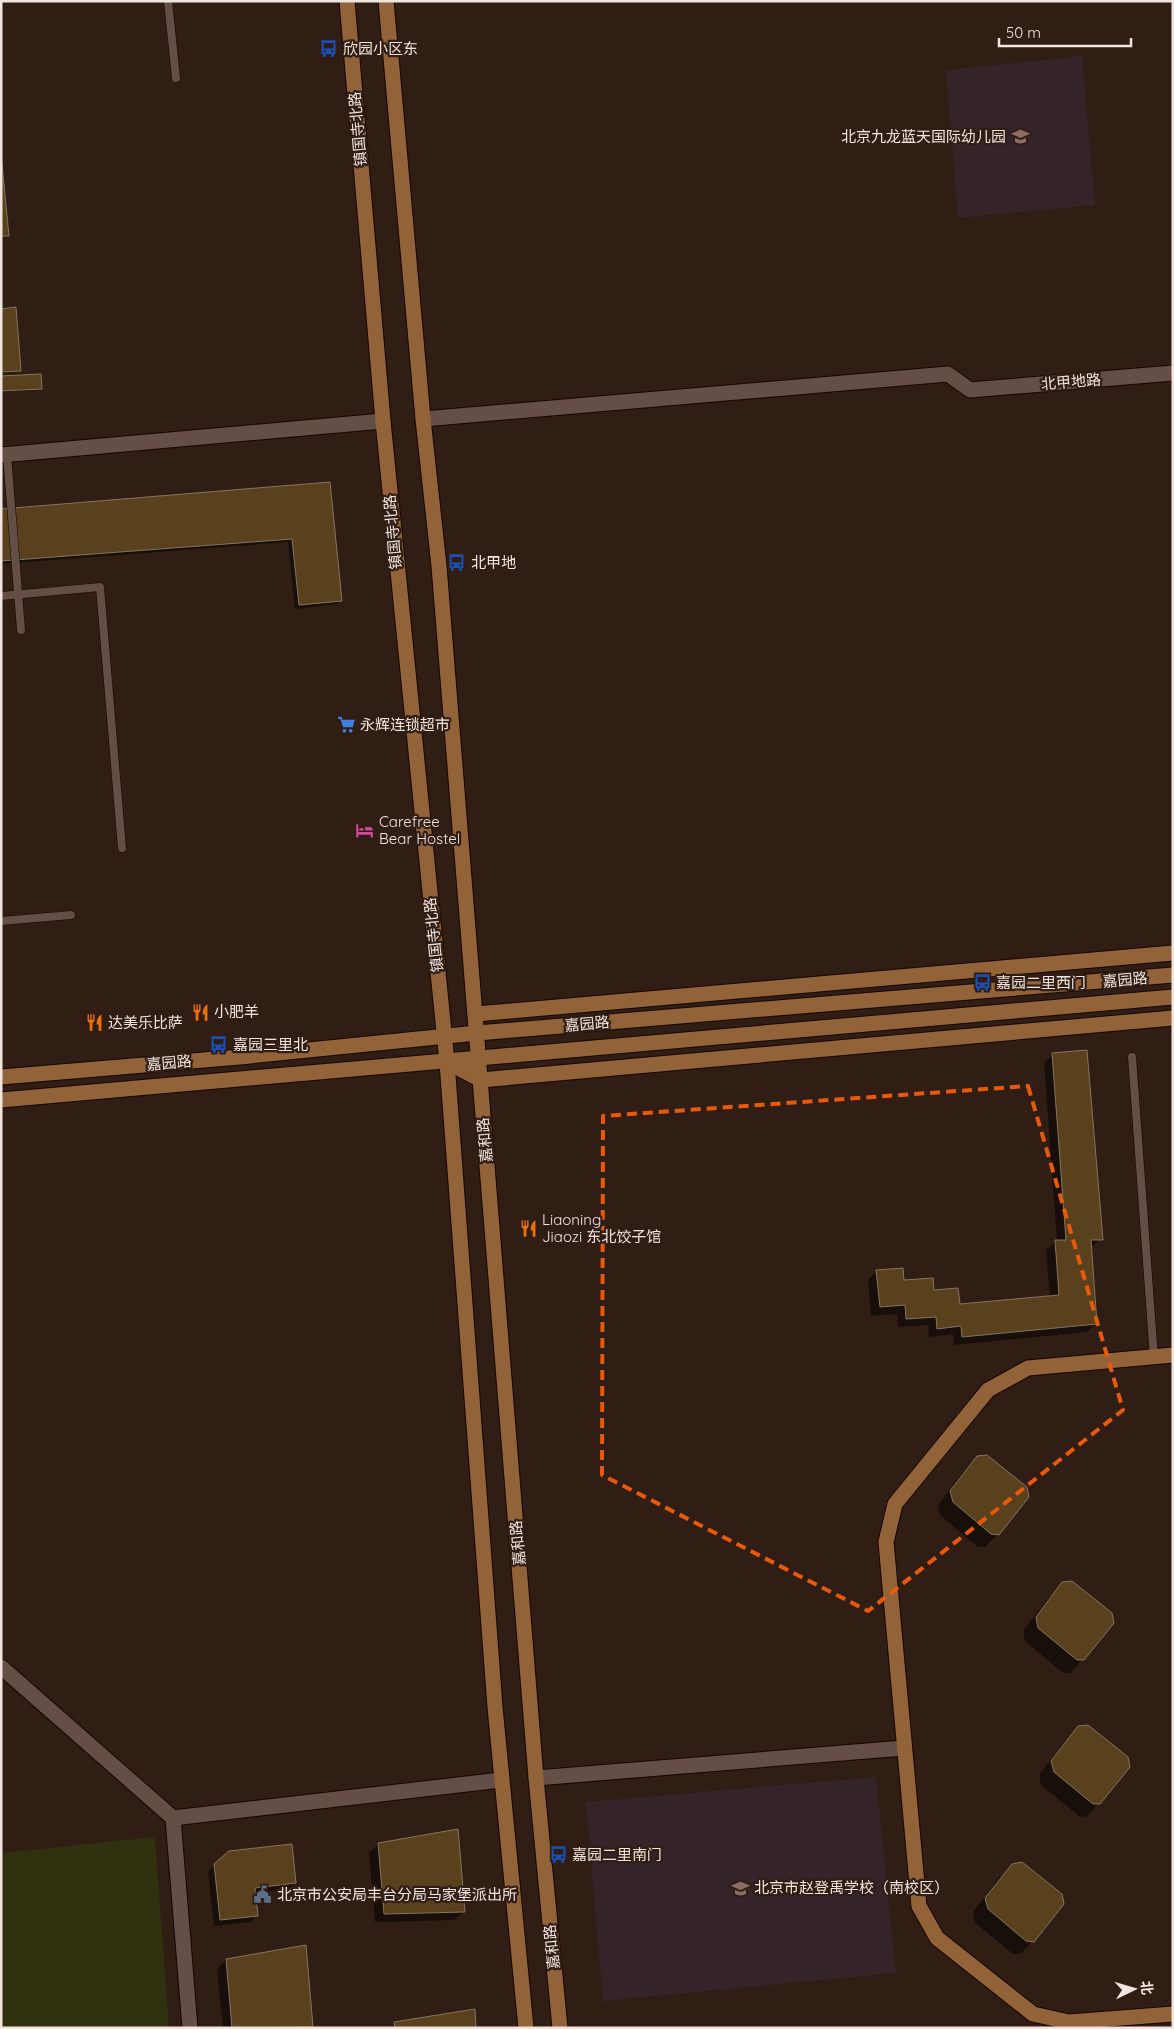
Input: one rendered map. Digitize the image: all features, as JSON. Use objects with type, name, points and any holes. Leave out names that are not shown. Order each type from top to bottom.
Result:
[{"type":"street","name":"镇国寺北路","points":[[347,1],[383,421],[447,1062]]},
{"type":"street","points":[[386,1],[423,420],[439,576],[479,1059]]},
{"type":"street","name":"北甲地路","points":[[423,420],[948,374],[970,390],[1173,374]]},
{"type":"street","points":[[4,455],[383,421]]},
{"type":"street","points":[[476,1014],[1173,953]]},
{"type":"street","name":"嘉园路","points":[[1,1077],[231,1058],[477,1033],[1173,975]]},
{"type":"street","name":"嘉园路","points":[[1,1100],[1173,997]]},
{"type":"street","points":[[447,1062],[480,1080],[1173,1018]]},
{"type":"street","name":"嘉和路","points":[[479,1059],[536,1778],[560,2028]]},
{"type":"street","points":[[447,1062],[501,1780],[526,2028]]},
{"type":"street","points":[[1173,1356],[1028,1368],[988,1390],[895,1504],[886,1542],[919,1906],[937,1938],[1033,2014],[1069,2022],[1173,2014]]},
{"type":"street","points":[[1,1667],[173,1818],[190,2028]]},
{"type":"street","points":[[536,1778],[904,1748]]},
{"type":"street","points":[[173,1818],[501,1780]]},
{"type":"lane","points":[[168,1],[176,78]]},
{"type":"lane","points":[[4,455],[21,630]]},
{"type":"lane","points":[[1,596],[100,587],[122,848]]},
{"type":"lane","points":[[1,921],[71,915]]},
{"type":"lane","points":[[1132,1057],[1154,1358]]},
{"type":"highlighted area","points":[[1028,1086],[1123,1410],[868,1611],[602,1475],[603,1116]]},
{"type":"shaded area","name":"北京九龙蓝天国际幼儿园","points":[[1082,56],[1095,205],[958,218],[946,70]]},
{"type":"shaded area","name":"北京市赵登禹学校（南校区）","points":[[876,1777],[896,1973],[603,2001],[586,1802]]},
{"type":"green space","points":[[155,1837],[169,2028],[1,2028],[1,1853]]},
{"type":"building","points":[[1,154],[9,236],[1,236]]},
{"type":"building","points":[[16,307],[21,371],[1,372],[1,309]]},
{"type":"building","points":[[41,374],[42,389],[1,391],[1,376]]},
{"type":"building","points":[[330,482],[342,601],[299,605],[292,539],[1,561],[1,509]]},
{"type":"building","points":[[1087,1050],[1103,1240],[1091,1240],[1097,1324],[962,1337],[961,1326],[937,1329],[936,1317],[906,1319],[905,1305],[880,1307],[876,1270],[903,1268],[904,1280],[933,1278],[934,1290],[958,1288],[960,1304],[1059,1295],[1055,1240],[1066,1240],[1052,1053]]},
{"type":"building","points":[[987,1455],[1027,1487],[1029,1497],[999,1535],[991,1534],[953,1502],[950,1491],[977,1456]]},
{"type":"building","points":[[1072,1581],[1112,1613],[1114,1623],[1084,1660],[1077,1660],[1038,1628],[1036,1617],[1062,1582]]},
{"type":"building","points":[[1088,1725],[1128,1757],[1130,1767],[1100,1804],[1093,1804],[1054,1772],[1051,1761],[1078,1726]]},
{"type":"building","points":[[458,1829],[465,1912],[384,1914],[378,1843]]},
{"type":"building","points":[[292,1844],[296,1883],[255,1888],[258,1916],[220,1920],[214,1864],[229,1851]]},
{"type":"building","points":[[1022,1862],[1062,1894],[1064,1904],[1034,1942],[1026,1941],[988,1909],[985,1898],[1012,1864]]},
{"type":"building","points":[[306,1945],[313,2027],[232,2028],[226,1959]]},
{"type":"building","points":[[475,2009],[476,2028],[395,2028],[394,2022]]},
{"type":"place","name":"欣园小区东","points":[[329,49]]},
{"type":"place","name":"北京九龙蓝天国际幼儿园","points":[[1020,137]]},
{"type":"place","name":"北甲地","points":[[457,563]]},
{"type":"place","name":"永辉连锁超市","points":[[346,725]]},
{"type":"place","name":"Carefree Bear Hostel","points":[[365,831]]},
{"type":"place","name":"嘉园二里西门","points":[[982,983]]},
{"type":"place","name":"小肥羊","points":[[200,1012]]},
{"type":"place","name":"达美乐比萨","points":[[94,1023]]},
{"type":"place","name":"嘉园三里北","points":[[219,1045]]},
{"type":"place","name":"Liaoning Jiaozi 东北饺子馆","points":[[528,1229]]},
{"type":"place","name":"嘉园二里南门","points":[[558,1855]]},
{"type":"place","name":"北京市赵登禹学校（南校区）","points":[[740,1888]]},
{"type":"place","name":"北京市公安局丰台分局马家堡派出所","points":[[263,1895]]}]
